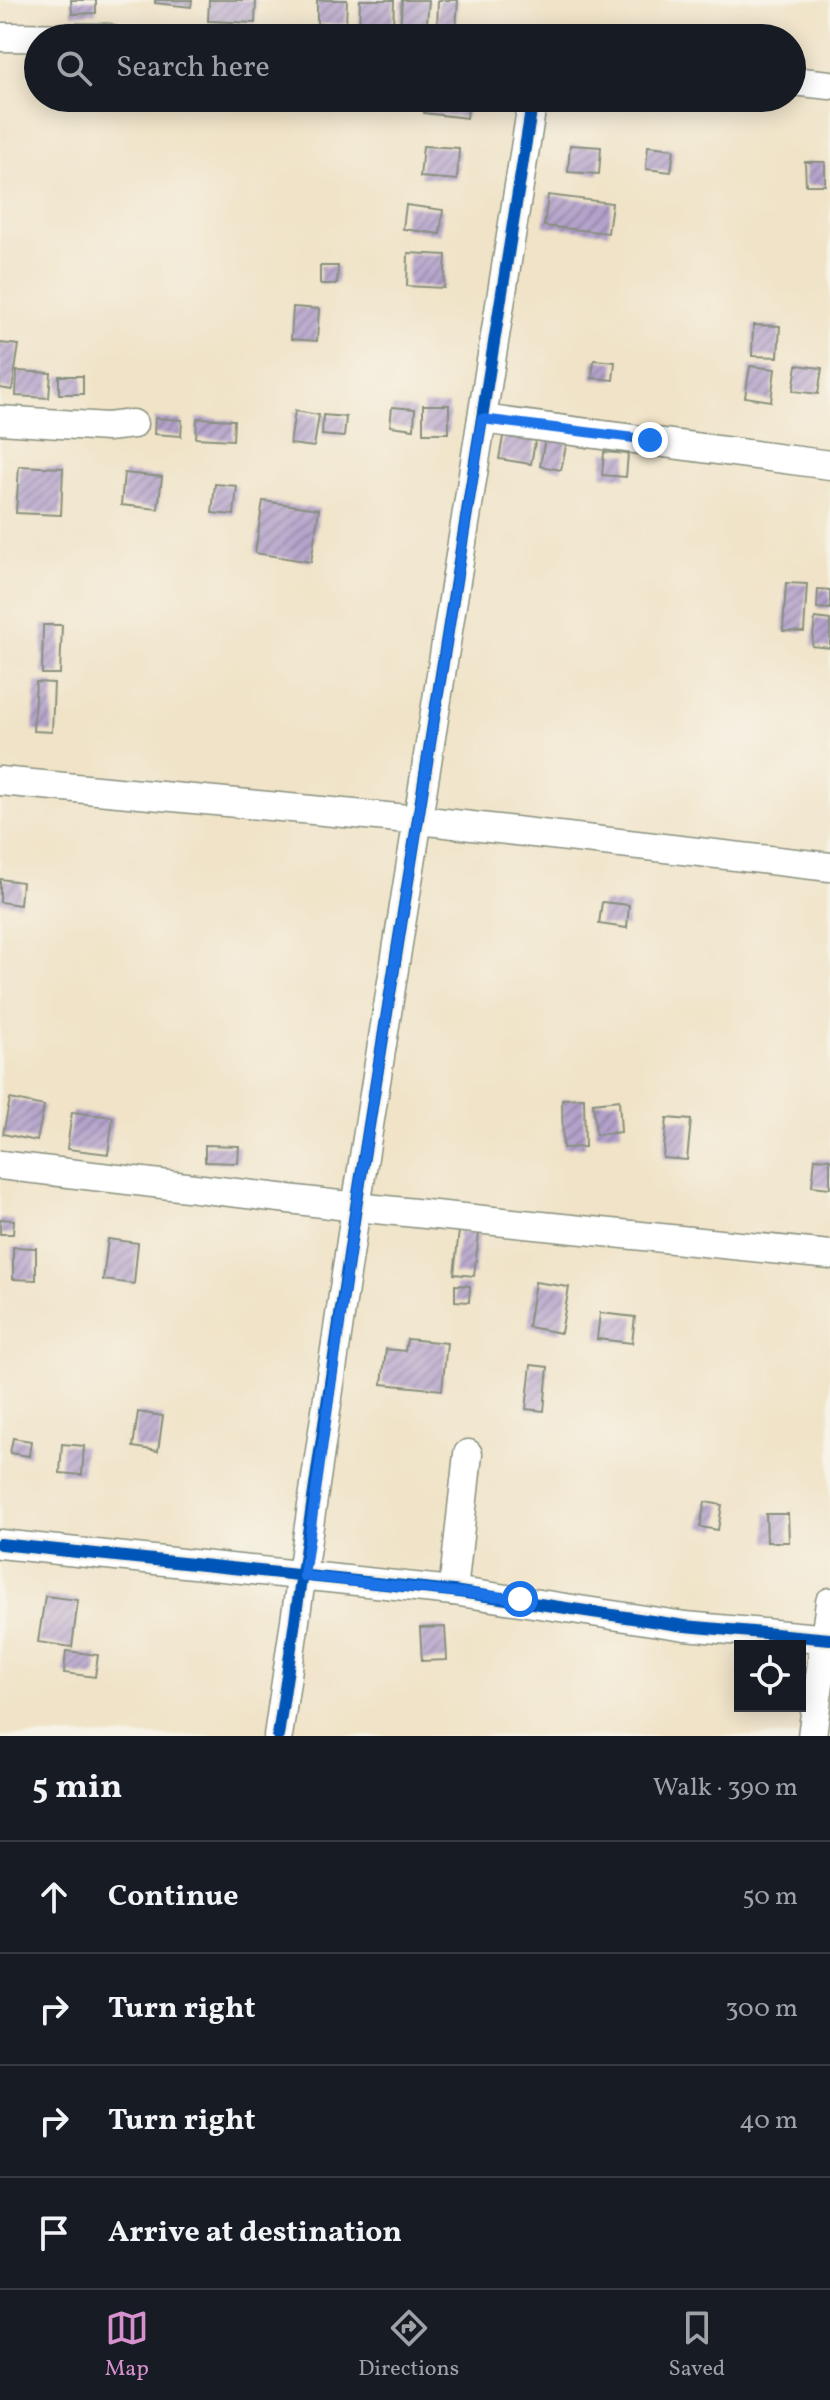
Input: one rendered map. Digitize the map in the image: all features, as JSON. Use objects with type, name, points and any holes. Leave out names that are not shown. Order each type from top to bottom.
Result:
[{"type":"street","points":[[0,37],[24,37]]},
{"type":"street","points":[[806,82],[830,85]]},
{"type":"street","points":[[278,1736],[356,1207],[531,112]]},
{"type":"street","points":[[482,419],[830,465]]},
{"type":"street","points":[[0,420],[107,427],[133,424]]},
{"type":"street","points":[[0,781],[419,820],[830,867]]},
{"type":"street","points":[[0,1165],[356,1207],[830,1255]]},
{"type":"street","points":[[453,1591],[468,1454]]},
{"type":"street","points":[[0,1544],[453,1591],[685,1626],[827,1639]]},
{"type":"street","points":[[812,1736],[830,1602]]},
{"type":"building","points":[[71,0],[96,0],[96,13],[72,14]]},
{"type":"building","points":[[155,0],[192,0],[191,7],[155,3]]},
{"type":"building","points":[[209,0],[256,0],[255,23],[208,21]]},
{"type":"building","points":[[317,0],[347,0],[346,24],[317,24]]},
{"type":"building","points":[[360,0],[394,0],[393,24],[359,24]]},
{"type":"building","points":[[402,0],[429,0],[427,24],[400,24]]},
{"type":"building","points":[[438,0],[458,0],[456,24],[437,24]]},
{"type":"building","points":[[424,112],[468,112],[467,118]]},
{"type":"building","points":[[570,145],[601,147],[599,174],[568,172]]},
{"type":"building","points":[[423,146],[459,148],[457,180],[420,177]]},
{"type":"building","points":[[648,146],[674,149],[671,172],[646,169]]},
{"type":"building","points":[[805,162],[825,162],[825,185],[806,185]]},
{"type":"building","points":[[548,195],[612,203],[608,233],[544,226]]},
{"type":"building","points":[[406,205],[443,210],[440,234],[403,229]]},
{"type":"building","points":[[408,253],[446,255],[444,288],[407,286]]},
{"type":"building","points":[[320,266],[338,266],[337,284],[320,284]]},
{"type":"building","points":[[293,307],[319,309],[317,341],[291,339]]},
{"type":"building","points":[[753,325],[780,326],[778,357],[752,356]]},
{"type":"building","points":[[0,343],[19,345],[12,390],[0,388]]},
{"type":"building","points":[[594,360],[615,362],[613,380],[592,378]]},
{"type":"building","points":[[797,365],[822,368],[818,394],[793,391]]},
{"type":"building","points":[[750,366],[775,369],[771,401],[745,397]]},
{"type":"building","points":[[17,371],[51,373],[49,398],[16,396]]},
{"type":"building","points":[[59,376],[83,376],[83,394],[59,394]]},
{"type":"building","points":[[423,405],[449,405],[449,433],[423,433]]},
{"type":"building","points":[[392,407],[415,409],[414,429],[390,426]]},
{"type":"building","points":[[295,411],[319,415],[314,447],[290,444]]},
{"type":"building","points":[[323,415],[346,417],[344,437],[322,435]]},
{"type":"building","points":[[155,418],[182,420],[181,436],[154,434]]},
{"type":"building","points":[[197,418],[234,420],[233,440],[196,438]]},
{"type":"building","points":[[504,431],[536,437],[531,464],[499,459]]},
{"type":"building","points":[[545,438],[567,441],[561,470],[540,466]]},
{"type":"building","points":[[604,452],[628,454],[626,477],[602,475]]},
{"type":"building","points":[[19,466],[63,468],[61,515],[16,513]]},
{"type":"building","points":[[124,473],[162,477],[158,509],[121,505]]},
{"type":"building","points":[[215,484],[237,486],[234,515],[212,513]]},
{"type":"building","points":[[263,501],[319,509],[311,562],[255,553]]},
{"type":"building","points":[[786,583],[807,584],[804,632],[783,631]]},
{"type":"building","points":[[818,589],[830,590],[830,609],[817,608]]},
{"type":"building","points":[[815,618],[830,620],[830,648],[812,646]]},
{"type":"building","points":[[43,625],[62,625],[60,674],[42,674]]},
{"type":"building","points":[[36,682],[54,683],[52,732],[33,731]]},
{"type":"building","points":[[0,879],[22,882],[20,905],[0,902]]},
{"type":"building","points":[[602,902],[629,905],[627,928],[599,924]]},
{"type":"building","points":[[584,1098],[585,1147],[563,1148],[562,1099]]},
{"type":"building","points":[[10,1099],[44,1106],[37,1141],[3,1134]]},
{"type":"building","points":[[619,1100],[621,1132],[596,1135],[593,1103]]},
{"type":"building","points":[[72,1112],[113,1117],[108,1154],[67,1149]]},
{"type":"building","points":[[667,1118],[691,1120],[687,1160],[663,1158]]},
{"type":"building","points":[[205,1145],[239,1146],[238,1163],[205,1162]]},
{"type":"building","points":[[815,1158],[830,1159],[830,1188],[812,1186]]},
{"type":"building","points":[[0,1219],[14,1220],[13,1234],[0,1234]]},
{"type":"building","points":[[459,1231],[479,1233],[474,1276],[454,1274]]},
{"type":"building","points":[[108,1239],[138,1243],[134,1284],[103,1280]]},
{"type":"building","points":[[13,1247],[36,1248],[36,1280],[13,1279]]},
{"type":"building","points":[[535,1282],[569,1287],[561,1333],[528,1327]]},
{"type":"building","points":[[455,1285],[470,1286],[469,1302],[455,1301]]},
{"type":"building","points":[[600,1313],[635,1317],[632,1343],[597,1339]]},
{"type":"building","points":[[407,1339],[447,1343],[442,1390],[382,1384],[386,1349],[405,1351]]},
{"type":"building","points":[[531,1365],[548,1367],[544,1411],[526,1409]]},
{"type":"building","points":[[138,1412],[163,1416],[158,1451],[133,1447]]},
{"type":"building","points":[[13,1438],[31,1441],[29,1456],[10,1453]]},
{"type":"building","points":[[62,1444],[84,1446],[82,1475],[60,1473]]},
{"type":"building","points":[[705,1502],[722,1505],[718,1530],[700,1527]]},
{"type":"building","points":[[766,1514],[788,1514],[789,1542],[767,1542]]},
{"type":"building","points":[[45,1596],[78,1600],[72,1647],[38,1642]]},
{"type":"building","points":[[445,1627],[447,1660],[422,1661],[420,1628]]},
{"type":"building","points":[[66,1651],[98,1655],[95,1677],[64,1673]]},
{"type":"cycle path","points":[[278,1736],[356,1207],[531,112]]},
{"type":"cycle path","points":[[0,1544],[453,1591],[685,1626],[830,1639]]},
{"type":"route","points":[[520,1599],[304,1576],[356,1207],[482,419],[650,440]]}]
